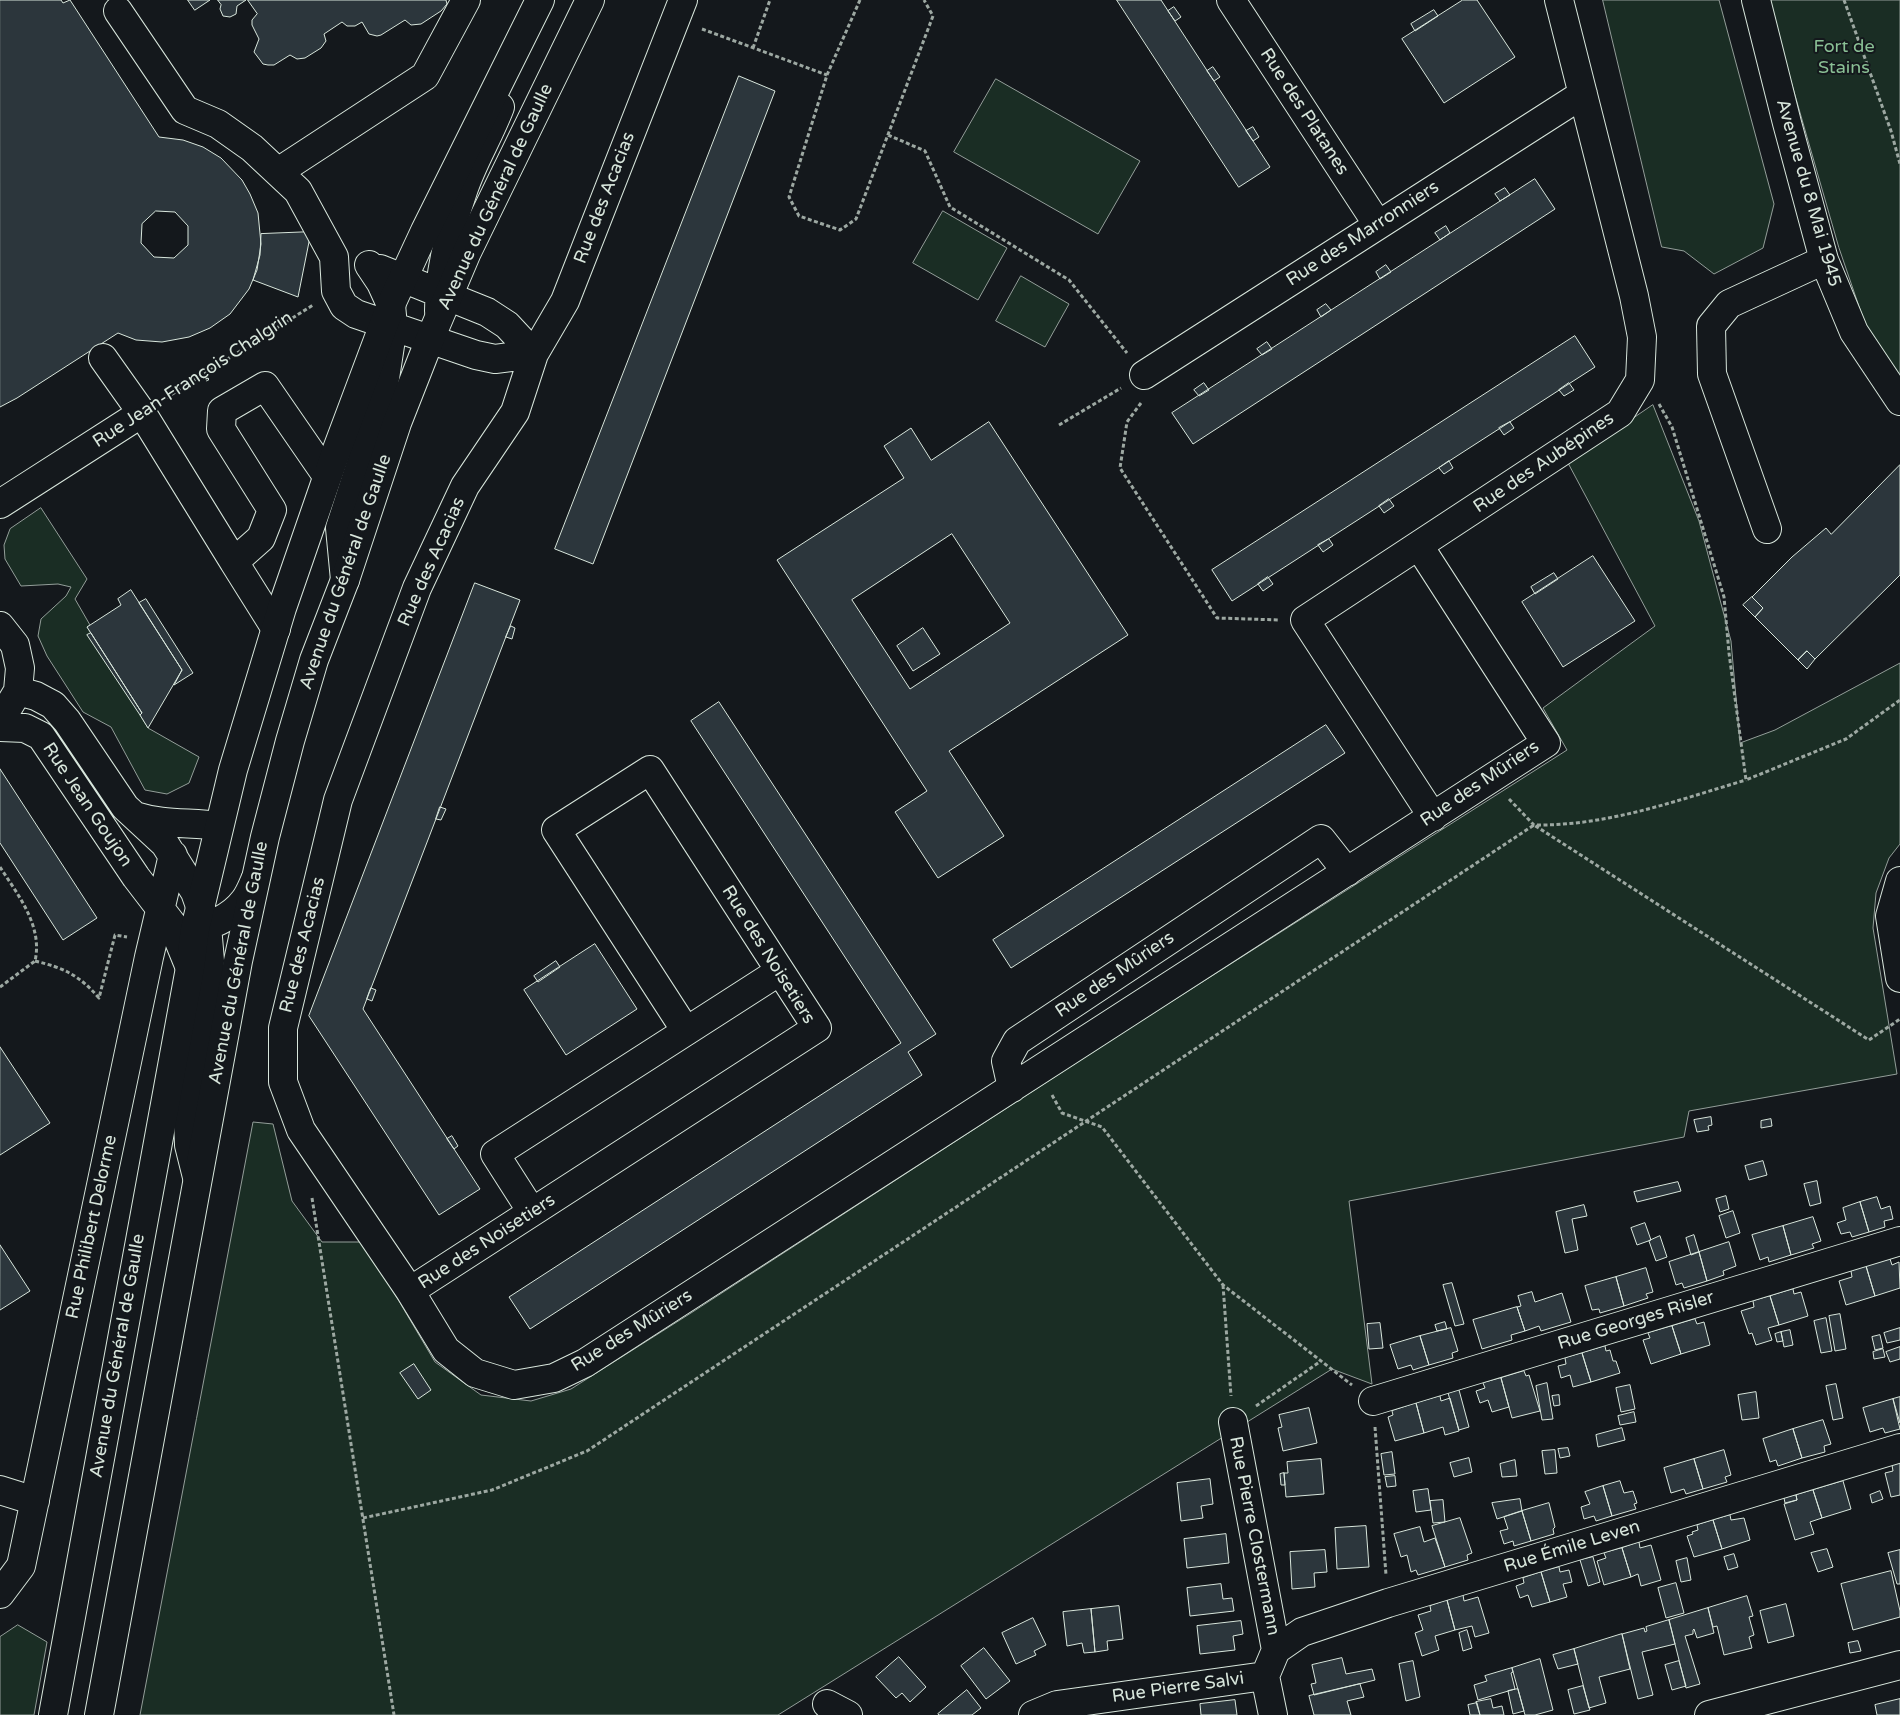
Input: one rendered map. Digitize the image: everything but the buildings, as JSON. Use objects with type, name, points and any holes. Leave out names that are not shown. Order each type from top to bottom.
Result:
[{"type":"street","points":[[278,172],[425,76],[466,0]]},
{"type":"street","name":"Avenue du Général de Gaulle","points":[[197,1177],[189,1145],[188,1120],[190,1099],[207,1018],[210,961],[187,919],[219,826],[233,770],[276,629],[327,476],[404,277],[424,231],[540,0]]},
{"type":"street","name":"Avenue du Général de Gaulle","points":[[99,1715],[238,961],[256,877],[288,749],[314,660],[345,580],[385,458],[439,311],[590,0]]},
{"type":"street","name":"Rue des Platanes","points":[[1231,0],[1378,225]]},
{"type":"street","name":"Rue des Aubépines","points":[[1305,620],[1620,414],[1640,380],[1642,337],[1634,296],[1559,0]]},
{"type":"street","name":"Avenue du 8 Mai 1945","points":[[1756,0],[1824,260],[1854,332],[1900,401]]},
{"type":"street","name":"Rue des Acacias","points":[[313,1148],[300,1130],[283,1082],[283,1028],[338,800],[417,588],[465,486],[514,412],[534,354],[565,301],[679,10]]},
{"type":"street","points":[[118,11],[185,110],[218,124],[252,148],[298,191],[334,256],[336,291],[344,306],[356,314],[389,318],[439,311],[488,312],[507,326],[534,354]]},
{"type":"street","points":[[439,311],[449,241],[463,190],[500,108],[513,55]]},
{"type":"street","name":"Rue des Marronniers","points":[[1144,375],[1583,94]]},
{"type":"street","points":[[334,256],[404,277],[439,311],[468,352],[495,359],[534,354]]},
{"type":"street","points":[[1767,529],[1712,374],[1711,326],[1729,304],[1824,260]]},
{"type":"street","points":[[345,580],[340,528],[382,398],[389,318],[381,283],[369,265]]},
{"type":"street","points":[[104,358],[142,413],[276,629]]},
{"type":"street","points":[[234,562],[261,538],[272,510],[221,430],[222,411],[265,386],[327,476]]},
{"type":"street","name":"Rue Jean-François Chalgrin","points":[[0,504],[142,413]]},
{"type":"street","name":"Rue des Mûriers","points":[[313,1148],[410,1291],[446,1350],[475,1373],[514,1385],[554,1378],[585,1363],[1546,743],[1419,546]]},
{"type":"street","points":[[1305,620],[1433,817]]},
{"type":"street","points":[[0,626],[15,645],[20,668],[18,691],[6,712],[0,716]]},
{"type":"street","name":"Rue Jean Goujon","points":[[18,691],[36,696],[53,705],[67,721],[125,807],[165,844],[174,855]]},
{"type":"street","name":"Rue Jean Goujon","points":[[0,727],[25,728],[41,736],[136,877],[187,919]]},
{"type":"street","name":"Rue des Noisetiers","points":[[410,1291],[817,1028],[650,770],[556,830],[686,1031]]},
{"type":"street","points":[[133,816],[153,822],[190,822],[219,826]]},
{"type":"street","name":"Rue des Mûriers","points":[[1012,1088],[1006,1061],[1017,1041],[1321,839],[1347,872]]},
{"type":"street","name":"Avenue du Général de Gaulle","points":[[53,1715],[190,968],[187,919],[195,892],[174,855]]},
{"type":"street","name":"Rue Philibert Delorme","points":[[0,1594],[21,1566],[149,957],[187,919],[174,855]]},
{"type":"street","points":[[187,919],[236,910],[246,900],[256,877]]},
{"type":"street","points":[[1900,881],[1890,916],[1900,978]]},
{"type":"street","points":[[532,1212],[495,1154],[780,971]]},
{"type":"street","name":"Rue Georges Risler","points":[[1373,1401],[1900,1241]]},
{"type":"street","name":"Rue Pierre Clostermann","points":[[1233,1422],[1276,1650]]},
{"type":"street","name":"Rue Émile Leven","points":[[1276,1650],[1302,1632],[1388,1603],[1900,1448]]},
{"type":"street","points":[[0,1490],[35,1501]]},
{"type":"street","points":[[1273,1715],[1265,1676],[1276,1650]]},
{"type":"street","points":[[1709,1715],[1900,1665]]},
{"type":"street","name":"Rue Pierre Salvi","points":[[1033,1715],[1057,1705],[1265,1676]]},
{"type":"path","points":[[753,48],[770,0]]},
{"type":"path","points":[[860,0],[827,75],[789,196],[799,216],[840,230],[856,219],[933,16],[924,0]]},
{"type":"path","points":[[1844,0],[1891,131],[1900,164]]},
{"type":"path","points":[[679,10],[753,48],[827,75]]},
{"type":"path","points":[[888,135],[925,152],[950,207],[1069,280],[1144,375],[1151,389],[1128,422],[1120,468],[1217,618],[1305,620]]},
{"type":"path","name":"Rue Jean-François Chalgrin","points":[[142,413],[298,313],[336,291]]},
{"type":"path","points":[[1059,425],[1144,375]]},
{"type":"path","points":[[1640,380],[1657,400],[1672,427],[1724,597],[1729,653],[1746,780]]},
{"type":"path","points":[[363,1518],[492,1490],[586,1451],[1534,825],[1561,825],[1634,814],[1746,780],[1846,739],[1900,700]]},
{"type":"path","points":[[1490,779],[1534,825],[1869,1040],[1900,1019]]},
{"type":"path","points":[[0,867],[25,905],[34,926],[38,945],[35,961],[0,987]]},
{"type":"path","points":[[35,961],[59,967],[80,979],[99,998],[115,935],[135,938],[149,957]]},
{"type":"path","points":[[1039,1070],[1062,1113],[1102,1127],[1223,1285],[1373,1401],[1388,1603]]},
{"type":"path","points":[[312,1194],[394,1715]]},
{"type":"path","points":[[1223,1285],[1233,1422]]},
{"type":"path","points":[[1233,1422],[1321,1361]]},
{"type":"green space","points":[[1603,0],[1719,0],[1774,204],[1763,248],[1714,274],[1684,251],[1662,247]]},
{"type":"green space","name":"Fort de Stains","points":[[1768,0],[1900,0],[1900,382],[1877,359],[1839,248]]},
{"type":"green space","points":[[996,79],[1140,161],[1098,234],[954,152]]},
{"type":"green space","points":[[943,211],[1007,248],[978,300],[913,263]]},
{"type":"green space","points":[[1021,276],[1069,304],[1045,347],[996,321]]},
{"type":"green space","points":[[1653,405],[1699,521],[1731,641],[1740,743],[1775,730],[1900,663],[1900,844],[1889,858],[1876,893],[1873,928],[1897,1074],[1689,1111],[1684,1137],[1349,1201],[1372,1384],[1332,1369],[778,1715],[140,1715],[253,1122],[273,1124],[292,1201],[322,1242],[364,1242],[435,1362],[481,1395],[531,1401],[571,1389],[1133,1026],[1567,750],[1543,708],[1655,626],[1568,463]]},
{"type":"green space","points":[[41,508],[87,579],[75,599],[90,625],[87,627],[142,713],[140,715],[148,728],[199,757],[189,783],[167,794],[145,790],[111,727],[83,712],[47,656],[38,636],[41,619],[66,596],[71,587],[58,584],[21,586],[5,559],[4,545],[10,529]]},
{"type":"green space","points":[[18,1625],[47,1642],[34,1715],[0,1715],[0,1637]]}]
